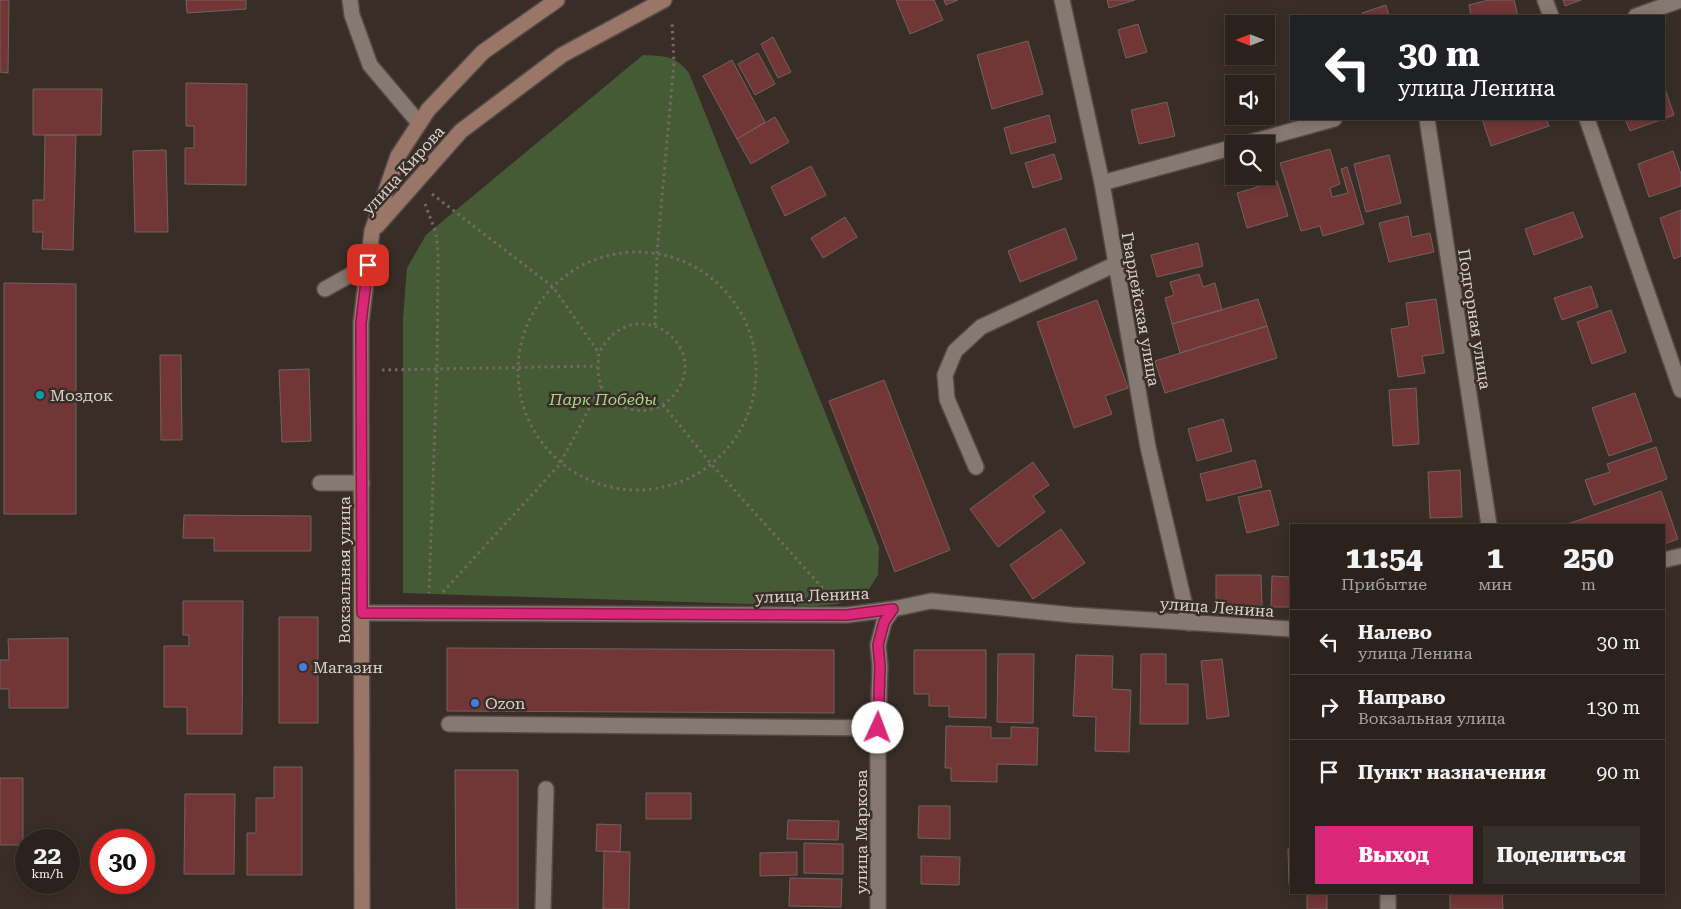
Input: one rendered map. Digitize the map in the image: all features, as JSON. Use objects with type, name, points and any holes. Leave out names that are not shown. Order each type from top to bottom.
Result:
[{"type":"street","name":"улица Кирова","points":[[372,231],[398,156],[428,110],[484,52],[557,0]]},
{"type":"street","name":"улица Кирова","points":[[372,231],[461,131],[562,55],[664,0]]},
{"type":"street","name":"Гвардейская улица","points":[[1062,0],[1102,183],[1148,447],[1189,623]]},
{"type":"street","points":[[1545,0],[1551,15]]},
{"type":"street","points":[[1639,15],[1681,0]]},
{"type":"street","points":[[353,3],[370,65],[419,123]]},
{"type":"street","points":[[1275,135],[1330,120]]},
{"type":"street","name":"Подгорная улица","points":[[1427,120],[1489,524]]},
{"type":"street","points":[[1587,120],[1681,390]]},
{"type":"street","points":[[1102,183],[1225,149]]},
{"type":"street","name":"Вокзальная улица","points":[[362,909],[361,323],[372,231]]},
{"type":"street","points":[[976,467],[947,399],[945,375],[955,351],[980,327],[1116,264]]},
{"type":"street","points":[[325,289],[368,265]]},
{"type":"street","points":[[320,483],[362,483]]},
{"type":"street","points":[[1665,560],[1681,556]]},
{"type":"street","name":"улица Ленина","points":[[362,613],[847,615],[893,609],[931,601],[1073,615],[1290,629]]},
{"type":"street","name":"улица Маркова","points":[[878,909],[880,666],[878,645],[884,622],[893,609]]},
{"type":"street","points":[[449,724],[878,728]]},
{"type":"street","points":[[543,909],[546,789]]},
{"type":"street","points":[[1388,894],[1388,909]]},
{"type":"path","points":[[655,325],[657,252],[674,63],[672,18]]},
{"type":"path","points":[[416,182],[553,287],[599,352]]},
{"type":"path","points":[[416,182],[436,233],[438,252],[437,369],[428,613]]},
{"type":"path","points":[[616,252],[657,252],[694,265],[725,289],[747,322],[757,360],[754,400],[738,436],[712,465],[676,485],[636,492],[595,484],[560,464],[536,436],[522,404],[517,369],[525,328],[553,287],[578,267],[616,252]]},
{"type":"path","points":[[640,323],[655,325],[668,332],[677,343],[683,356],[685,370],[681,384],[674,396],[663,405],[649,410],[634,410],[621,406],[609,398],[601,386],[598,366],[599,352],[614,333],[626,326],[640,323]]},
{"type":"path","points":[[361,370],[517,369],[598,366]]},
{"type":"path","points":[[428,613],[446,588],[560,464],[601,386]]},
{"type":"path","points":[[663,405],[712,465],[847,615]]},
{"type":"green space","name":"Парк Победы","points":[[643,55],[669,58],[679,63],[689,73],[879,547],[878,575],[867,592],[838,604],[812,606],[403,593],[403,318],[407,268],[426,235]]},
{"type":"building","points":[[0,0],[9,0],[8,73],[0,72]]},
{"type":"building","points":[[186,0],[246,0],[246,9],[187,13]]},
{"type":"building","points":[[896,0],[934,0],[943,20],[910,34]]},
{"type":"building","points":[[944,0],[958,0],[946,5]]},
{"type":"building","points":[[1107,0],[1135,0],[1109,8]]},
{"type":"building","points":[[1489,0],[1514,0],[1518,15],[1471,15],[1469,5]]},
{"type":"building","points":[[1563,0],[1581,0],[1565,6]]},
{"type":"building","points":[[1386,5],[1389,15],[1363,15],[1362,13]]},
{"type":"building","points":[[1138,24],[1147,52],[1126,58],[1118,30]]},
{"type":"building","points":[[773,37],[791,72],[778,78],[761,44]]},
{"type":"building","points":[[1028,41],[1043,94],[992,109],[977,55]]},
{"type":"building","points":[[758,53],[775,84],[755,95],[738,64]]},
{"type":"building","points":[[732,60],[765,122],[737,139],[703,76]]},
{"type":"building","points":[[186,83],[247,84],[246,185],[185,184],[185,148],[194,148],[194,126],[186,126]]},
{"type":"building","points":[[33,89],[102,89],[101,135],[33,135]]},
{"type":"building","points":[[1665,89],[1674,115],[1665,119]]},
{"type":"building","points":[[1167,102],[1175,136],[1139,144],[1131,110]]},
{"type":"building","points":[[1049,115],[1056,142],[1011,154],[1004,128]]},
{"type":"building","points":[[775,117],[789,142],[751,164],[737,139]]},
{"type":"building","points":[[1482,120],[1546,120],[1549,126],[1491,146]]},
{"type":"building","points":[[1625,120],[1660,120],[1630,131]]},
{"type":"building","points":[[45,135],[76,135],[73,250],[42,249],[43,232],[33,232],[33,200],[44,200]]},
{"type":"building","points":[[1330,149],[1340,184],[1330,188],[1332,197],[1348,193],[1341,169],[1347,167],[1364,224],[1323,236],[1320,226],[1301,231],[1280,163]]},
{"type":"building","points":[[166,150],[168,232],[135,232],[133,151]]},
{"type":"building","points":[[1673,151],[1681,174],[1681,186],[1649,197],[1638,164]]},
{"type":"building","points":[[1054,154],[1062,179],[1033,188],[1025,163]]},
{"type":"building","points":[[1389,155],[1401,203],[1366,212],[1354,164]]},
{"type":"building","points":[[811,166],[826,195],[785,216],[771,187]]},
{"type":"building","points":[[1277,181],[1288,216],[1247,228],[1237,193],[1264,185],[1275,185],[1275,182]]},
{"type":"building","points":[[1681,210],[1681,256],[1674,259],[1660,218]]},
{"type":"building","points":[[1573,212],[1583,237],[1534,255],[1525,229]]},
{"type":"building","points":[[1408,216],[1412,237],[1430,233],[1434,252],[1389,262],[1379,223]]},
{"type":"building","points":[[845,217],[857,237],[823,258],[811,238]]},
{"type":"building","points":[[1065,228],[1077,259],[1020,282],[1008,251]]},
{"type":"building","points":[[1198,243],[1203,266],[1157,277],[1151,255]]},
{"type":"building","points":[[1199,274],[1203,287],[1215,283],[1222,310],[1172,324],[1165,298],[1174,295],[1170,282]]},
{"type":"building","name":"Моздок","points":[[4,283],[76,284],[76,514],[4,514]]},
{"type":"building","points":[[1591,286],[1598,307],[1562,320],[1554,298]]},
{"type":"building","points":[[1258,299],[1267,326],[1180,353],[1172,324]]},
{"type":"building","points":[[1436,299],[1444,353],[1422,356],[1425,373],[1398,377],[1391,329],[1409,326],[1406,303]]},
{"type":"building","points":[[1097,300],[1128,388],[1105,396],[1112,414],[1074,428],[1037,322]]},
{"type":"building","points":[[1611,310],[1626,352],[1592,364],[1577,322]]},
{"type":"building","points":[[1267,326],[1277,358],[1165,393],[1155,361]]},
{"type":"building","points":[[160,355],[181,355],[182,440],[161,440]]},
{"type":"building","points":[[309,369],[311,441],[282,442],[279,370]]},
{"type":"building","points":[[884,380],[950,550],[895,572],[829,401]]},
{"type":"building","points":[[1416,388],[1419,444],[1393,446],[1389,390]]},
{"type":"building","points":[[1635,393],[1652,441],[1609,456],[1592,408]]},
{"type":"building","points":[[1223,419],[1232,451],[1197,461],[1188,429]]},
{"type":"building","points":[[1656,447],[1667,479],[1594,505],[1585,480],[1610,472],[1607,464]]},
{"type":"building","points":[[1255,460],[1262,487],[1207,501],[1200,474]]},
{"type":"building","points":[[1033,462],[1049,485],[1033,496],[1045,512],[998,547],[970,509]]},
{"type":"building","points":[[1460,470],[1462,517],[1430,518],[1428,472]]},
{"type":"building","points":[[1270,490],[1279,525],[1247,533],[1238,497]]},
{"type":"building","points":[[1661,491],[1678,539],[1665,544],[1665,524],[1568,524]]},
{"type":"building","points":[[184,515],[311,516],[311,551],[214,551],[214,538],[183,538]]},
{"type":"building","points":[[1061,529],[1085,563],[1033,599],[1010,565]]},
{"type":"building","points":[[1216,575],[1261,575],[1262,606],[1216,606]]},
{"type":"building","points":[[1272,576],[1290,577],[1290,607],[1271,607]]},
{"type":"building","points":[[183,601],[243,601],[242,734],[187,734],[187,707],[164,707],[164,646],[189,646],[189,635],[183,635]]},
{"type":"building","points":[[279,617],[318,617],[318,723],[279,723]]},
{"type":"building","points":[[68,638],[68,708],[9,708],[9,689],[0,689],[0,660],[9,660],[8,639]]},
{"type":"building","points":[[447,648],[834,650],[834,713],[447,711]]},
{"type":"building","points":[[914,650],[986,650],[986,718],[949,717],[949,706],[929,706],[929,694],[914,694]]},
{"type":"building","points":[[998,654],[1034,654],[1033,723],[997,722]]},
{"type":"building","points":[[1141,654],[1166,654],[1166,684],[1188,684],[1188,724],[1140,724]]},
{"type":"building","points":[[1076,655],[1113,656],[1112,689],[1131,690],[1129,752],[1095,751],[1096,717],[1073,716]]},
{"type":"building","points":[[1222,659],[1229,716],[1207,719],[1201,661]]},
{"type":"building","points":[[946,726],[991,727],[991,738],[1011,738],[1011,727],[1038,728],[1037,765],[997,764],[997,782],[951,781],[951,768],[945,768]]},
{"type":"building","points":[[274,767],[302,767],[302,875],[247,875],[247,833],[256,833],[256,798],[274,798]]},
{"type":"building","points":[[455,770],[518,770],[518,909],[456,909]]},
{"type":"building","points":[[0,778],[23,778],[23,829],[15,829],[15,845],[0,845]]},
{"type":"building","points":[[646,793],[691,793],[691,819],[646,819]]},
{"type":"building","points":[[185,794],[235,794],[234,874],[184,874]]},
{"type":"building","points":[[919,806],[950,806],[950,839],[918,838]]},
{"type":"building","points":[[788,820],[839,821],[838,840],[787,839]]},
{"type":"building","points":[[597,824],[621,825],[620,852],[596,851]]},
{"type":"building","points":[[804,843],[843,844],[843,874],[804,873]]},
{"type":"building","points":[[1288,849],[1290,849],[1290,884]]},
{"type":"building","points":[[604,851],[630,852],[629,909],[603,909]]},
{"type":"building","points":[[797,852],[797,875],[760,876],[760,853]]},
{"type":"building","points":[[921,856],[960,857],[959,885],[921,884]]},
{"type":"building","points":[[790,878],[842,879],[841,907],[789,906]]},
{"type":"building","points":[[1307,894],[1327,894],[1327,909],[1307,909]]},
{"type":"building","points":[[1450,894],[1502,894],[1503,909],[1450,909]]},
{"type":"place","name":"Моздок","points":[[40,395]]},
{"type":"place","name":"Магазин","points":[[303,667]]},
{"type":"place","name":"Ozon","points":[[475,703]]},
{"type":"route","points":[[368,265],[361,323],[362,613],[847,615],[893,609],[884,622],[878,645],[880,666],[878,728]]}]
